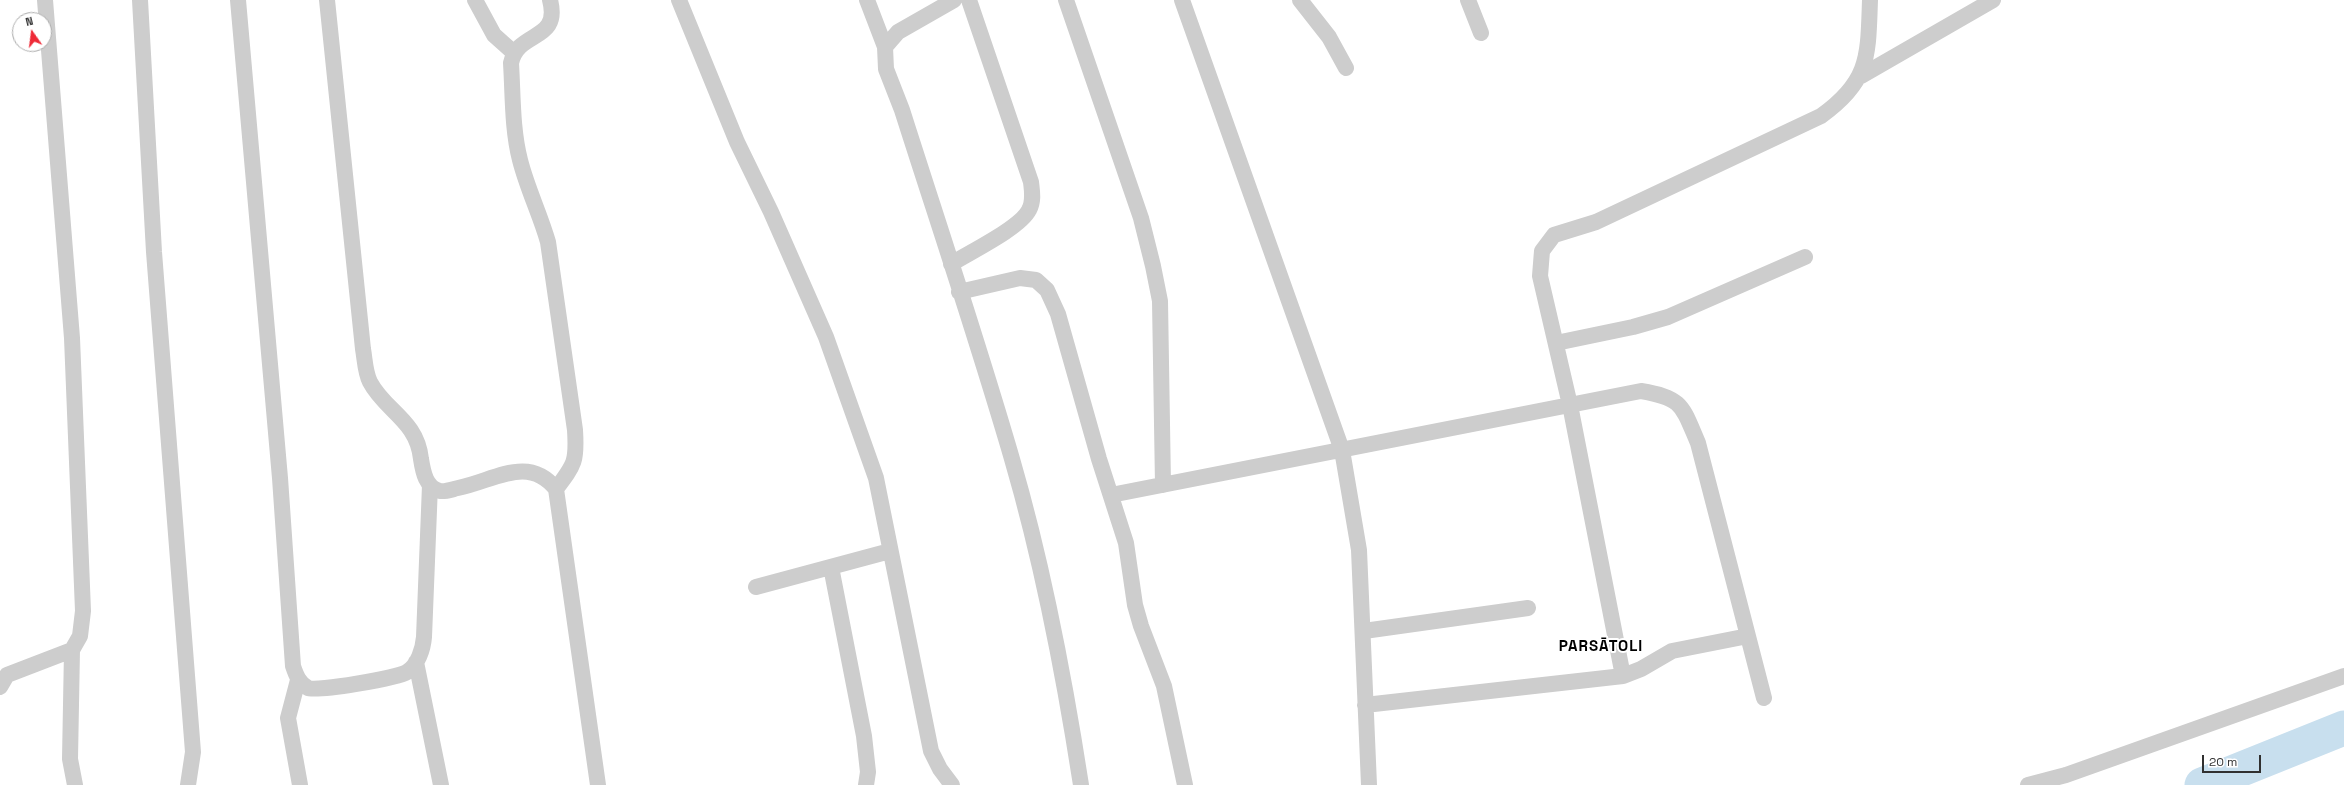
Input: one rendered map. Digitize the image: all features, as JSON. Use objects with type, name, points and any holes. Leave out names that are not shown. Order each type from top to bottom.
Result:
[{"type":"street","points":[[45,0],[72,338],[83,595],[80,636],[72,650],[70,759],[75,785]]},
{"type":"street","points":[[140,0],[154,252],[193,752],[188,785]]},
{"type":"street","points":[[238,0],[280,478],[293,666],[298,680],[309,689],[328,689],[407,672],[416,662],[422,650],[424,637],[430,485]]},
{"type":"street","points":[[327,0],[366,367],[371,382],[398,413],[420,446],[423,474],[430,485],[441,491],[472,485],[518,471],[537,472],[548,479],[556,489],[598,785]]},
{"type":"street","points":[[475,0],[494,35],[513,52]]},
{"type":"street","points":[[550,0],[554,13],[550,25],[542,34],[522,44],[513,52],[511,63],[515,135],[520,161],[540,212],[548,242],[575,430],[576,454],[572,468],[556,489]]},
{"type":"street","points":[[679,0],[737,142],[771,212],[826,336],[876,478],[931,751],[940,769],[952,785]]},
{"type":"street","points":[[867,0],[885,47],[886,70],[902,110],[1012,459],[1036,549],[1070,713],[1081,785]]},
{"type":"street","points":[[885,47],[898,32],[954,0]]},
{"type":"street","points":[[950,264],[1021,222],[1030,209],[1033,196],[1031,182],[969,0]]},
{"type":"street","points":[[1066,0],[1141,218],[1154,266],[1160,301],[1163,485]]},
{"type":"street","points":[[1182,0],[1342,450],[1359,550],[1364,630],[1365,705],[1369,785]]},
{"type":"street","points":[[1300,0],[1329,37],[1346,68]]},
{"type":"street","points":[[1468,0],[1481,33]]},
{"type":"street","points":[[1861,76],[1868,45],[1870,0]]},
{"type":"street","points":[[1623,676],[1570,405],[1540,276],[1542,251],[1554,235],[1596,222],[1822,116],[1843,100],[1861,76],[1993,0]]},
{"type":"street","points":[[1556,343],[1633,327],[1668,317],[1804,256]]},
{"type":"street","points":[[960,292],[1020,278],[1036,280],[1047,290],[1058,314],[1126,543],[1141,626],[1166,693],[1185,785]]},
{"type":"street","points":[[1111,496],[1641,391],[1662,394],[1682,406],[1698,443],[1764,698]]},
{"type":"street","points":[[756,587],[890,551]]},
{"type":"street","points":[[831,567],[864,736],[868,772],[866,785]]},
{"type":"street","points":[[1364,630],[1528,608]]},
{"type":"street","points":[[1365,705],[1623,676],[1641,669],[1672,651],[1748,636]]},
{"type":"street","points":[[0,688],[7,676],[72,650]]},
{"type":"street","points":[[416,662],[441,785]]},
{"type":"street","points":[[2028,785],[2066,775],[2344,676]]},
{"type":"street","points":[[298,680],[288,718],[300,785]]},
{"type":"waterway","points":[[2202,785],[2344,728]]},
{"type":"district","name":"PARSĀTOLI","points":[[1601,647]]}]
